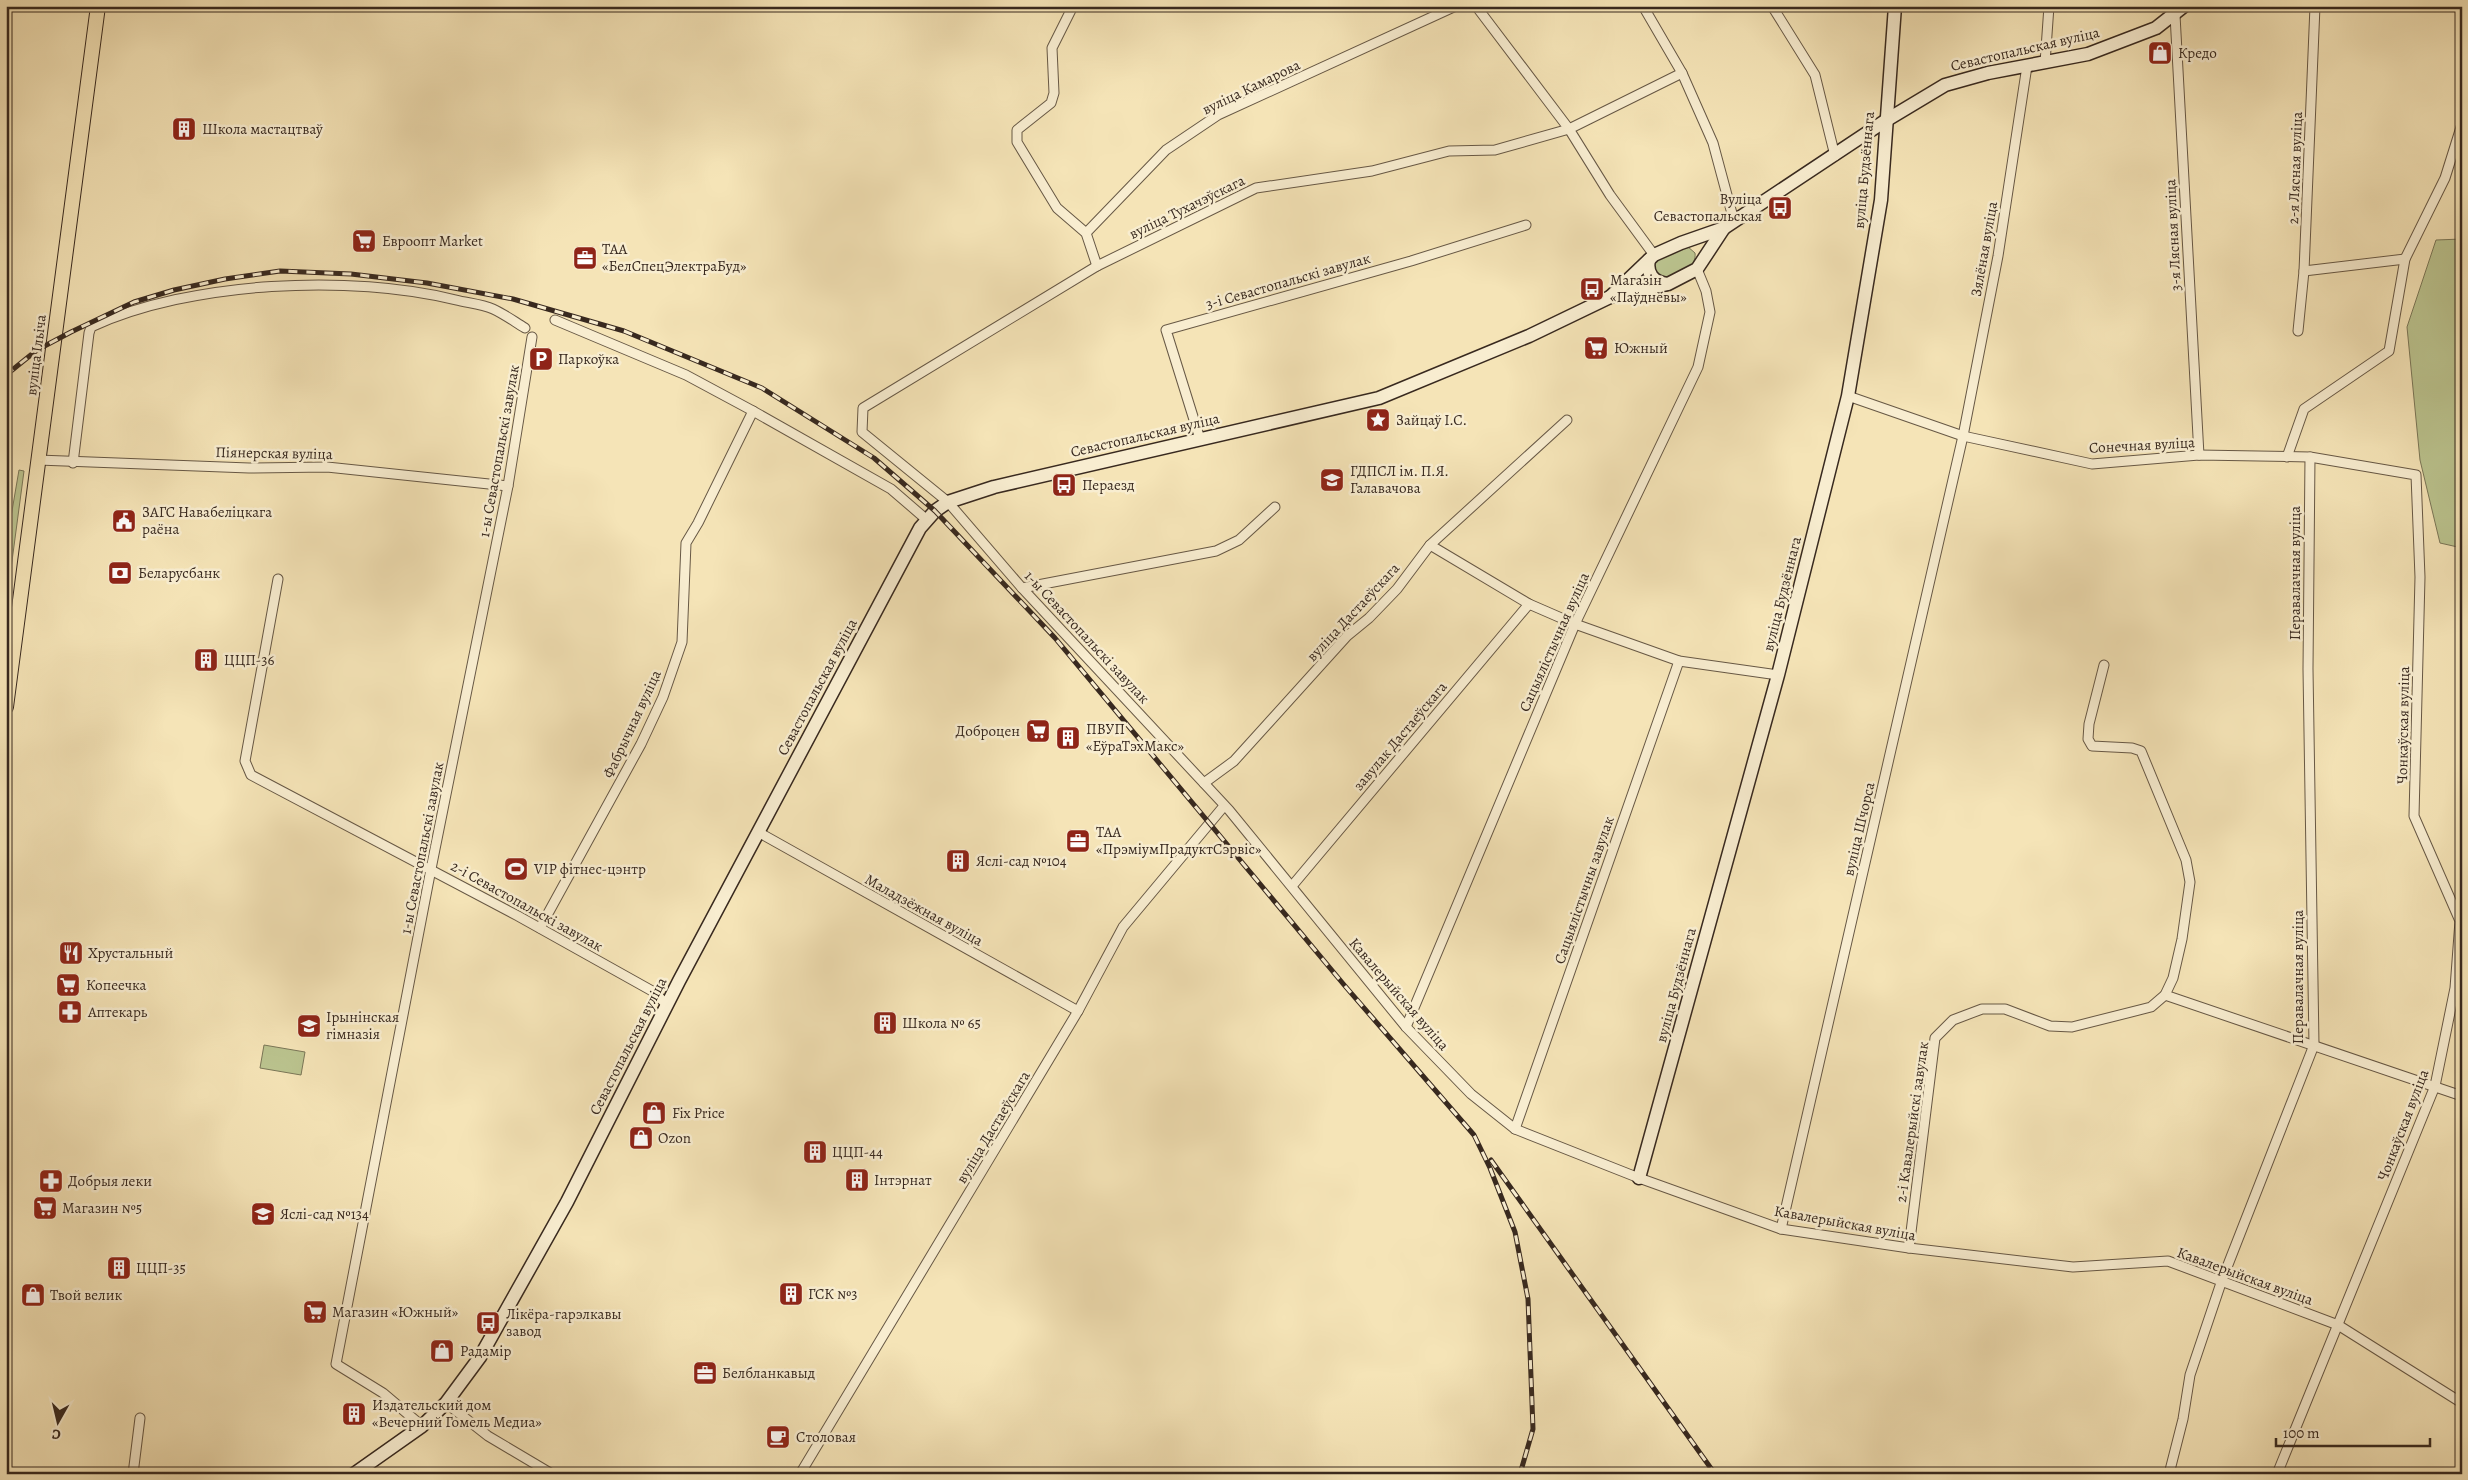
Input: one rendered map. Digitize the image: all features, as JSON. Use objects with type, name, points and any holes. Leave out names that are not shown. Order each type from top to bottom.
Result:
[{"type":"main road","name":"вуліца Ільіча","points":[[6,708],[9,657],[38,460],[98,6]]},
{"type":"street","points":[[1073,6],[1052,48],[1054,93],[1051,103],[1017,130],[1017,142],[1057,208],[1086,233],[1097,266]]},
{"type":"street","name":"вуліца Камарова","points":[[1086,233],[1166,150],[1218,115],[1456,6]]},
{"type":"street","points":[[1476,6],[1569,129],[1652,258],[1648,272],[1655,280],[1668,284]]},
{"type":"street","points":[[1643,6],[1682,73],[1713,143],[1729,224]]},
{"type":"street","points":[[1772,6],[1815,76],[1835,156]]},
{"type":"street","name":"вуліца Будзённага","points":[[1639,1178],[1778,675],[1848,396],[1881,200],[1885,120],[1895,6]]},
{"type":"street","points":[[2045,63],[2049,6]]},
{"type":"street","name":"2-я Лясная вуліца","points":[[2298,331],[2304,271],[2315,6]]},
{"type":"street","name":"Севастопальская вуліца","points":[[1610,297],[1652,258],[1681,243],[1729,224],[1835,156],[1885,120],[1945,85],[2088,54],[2156,28],[2180,10]]},
{"type":"street","name":"3-я Лясная вуліца","points":[[2180,10],[2199,455]]},
{"type":"street","name":"Зялёная вуліца","points":[[1964,436],[1998,256],[2027,66]]},
{"type":"street","name":"вуліца Тухачэўскага","points":[[948,502],[862,432],[863,408],[1097,266],[1256,188],[1372,171],[1449,151],[1496,150],[1569,129],[1682,73]]},
{"type":"street","points":[[2287,457],[2304,409],[2389,350],[2404,259],[2445,178],[2462,124]]},
{"type":"street","name":"Севастопальская вуліца","points":[[354,1474],[422,1426],[446,1404],[480,1357],[531,1269],[592,1155],[667,1005],[915,537],[935,511],[948,502],[994,487],[1379,398],[1496,351],[1610,297],[1668,284],[1697,269],[1729,224]]},
{"type":"street","name":"3-і Севастопальскі завулак","points":[[1200,439],[1166,330],[1411,261],[1526,226]]},
{"type":"street","points":[[1681,243],[1694,245],[1698,249],[1700,261],[1697,269]]},
{"type":"street","points":[[2304,271],[2404,259]]},
{"type":"street","name":"Сацыялістычная вуліца","points":[[1406,1027],[1575,624],[1698,367],[1710,312],[1706,291],[1697,269]]},
{"type":"street","points":[[73,463],[88,333],[91,326],[108,319],[176,300],[248,289],[339,284],[428,293],[493,309],[525,328]]},
{"type":"street","points":[[555,320],[686,375],[753,411],[891,489],[927,520]]},
{"type":"street","name":"1-ы Севастопальскі завулак","points":[[422,1426],[383,1393],[336,1364],[431,869],[508,486],[532,337]]},
{"type":"street","name":"Сонечная вуліца","points":[[1848,396],[1964,436],[2092,464],[2199,455],[2310,457],[2416,475]]},
{"type":"street","name":"Фабрычная вуліца","points":[[540,928],[641,744],[663,697],[682,642],[686,543],[698,523],[753,411]]},
{"type":"street","name":"вуліца Дастаеўскага","points":[[1204,783],[1234,761],[1347,636],[1369,618],[1397,590],[1430,545],[1567,420]]},
{"type":"street","name":"вуліца Шчорса","points":[[1781,1229],[1964,436]]},
{"type":"street","name":"Перавалачная вуліца","points":[[2169,1474],[2184,1419],[2190,1375],[2222,1280],[2314,1045],[2308,669],[2310,457]]},
{"type":"street","name":"Піянерская вуліца","points":[[38,460],[73,463],[249,468],[327,467],[508,486]]},
{"type":"street","name":"Чонкаўская вуліца","points":[[2277,1474],[2435,1086],[2455,988],[2460,921],[2414,816],[2420,577],[2416,475]]},
{"type":"street","name":"1-ы Севастопальскі завулак","points":[[948,502],[1022,588],[1226,808]]},
{"type":"street","points":[[1022,588],[1216,551],[1239,540],[1275,507]]},
{"type":"street","points":[[1430,545],[1529,604],[1575,624],[1679,661],[1778,675]]},
{"type":"street","name":"2-і Севастопальскі завулак","points":[[278,579],[244,761],[251,775],[540,928],[654,992],[667,1005]]},
{"type":"street","name":"завулак Дастаеўскага","points":[[1292,886],[1529,604]]},
{"type":"street","name":"Сацыялістычны завулак","points":[[1515,1129],[1679,661]]},
{"type":"street","points":[[2104,665],[2089,724],[2088,739],[2092,746],[2132,748],[2141,751],[2186,860],[2190,882],[2182,939],[2173,978],[2165,995],[2462,1096]]},
{"type":"street","name":"вуліца Дастаеўскага","points":[[800,1474],[1078,1011],[1123,927],[1226,808]]},
{"type":"street","name":"Кавалерыйская вуліца","points":[[1226,808],[1406,1027],[1472,1094],[1515,1129],[1639,1178],[1781,1229],[1909,1248],[2074,1267],[2168,1261],[2222,1280],[2338,1326],[2462,1402]]},
{"type":"street","name":"Маладзёжная вуліца","points":[[758,832],[1078,1011]]},
{"type":"street","name":"2-і Кавалерыйскі завулак","points":[[1909,1248],[1935,1038],[1953,1020],[1982,1009],[2004,1009],[2050,1026],[2072,1027],[2151,1007],[2165,995]]},
{"type":"street","points":[[446,1404],[488,1436],[552,1474]]},
{"type":"street","points":[[133,1474],[140,1418]]},
{"type":"green space","points":[[2462,239],[2462,548],[2440,543],[2420,460],[2407,327],[2436,240]]},
{"type":"green space","points":[[1687,246],[1695,253],[1695,258],[1687,270],[1678,276],[1668,279],[1655,276],[1654,262]]},
{"type":"green space","points":[[19,470],[24,471],[6,606],[6,546]]},
{"type":"green space","points":[[264,1045],[305,1052],[301,1075],[260,1068]]},
{"type":"railway","points":[[6,18],[8,6]]},
{"type":"railway","points":[[6,375],[37,350],[71,332],[134,302],[174,290],[225,279],[280,271],[351,274],[427,283],[513,299],[624,331],[762,388],[874,458],[935,511],[1055,638],[1345,986],[1474,1135],[1490,1168],[1515,1232],[1528,1299],[1533,1429],[1520,1474]]},
{"type":"railway","points":[[1491,1160],[1715,1474]]},
{"type":"place","name":"Кредо","points":[[2160,53]]},
{"type":"place","name":"Школа мастацтваў","points":[[184,129]]},
{"type":"place","name":"Вуліца Севастопальская","points":[[1780,208]]},
{"type":"place","name":"Евроопт Market","points":[[364,241]]},
{"type":"place","name":"ТАА «БелСпецЭлектраБуд»","points":[[585,258]]},
{"type":"place","name":"Магазін «Паўднёвы»","points":[[1592,289]]},
{"type":"place","name":"Южный","points":[[1596,348]]},
{"type":"place","name":"Паркоўка","points":[[541,359]]},
{"type":"place","name":"Зайцаў І.С.","points":[[1378,420]]},
{"type":"place","name":"ГДПСЛ ім. П.Я. Галавачова","points":[[1332,480]]},
{"type":"place","name":"Пераезд","points":[[1064,485]]},
{"type":"place","name":"ЗАГС Навабеліцкага раёна","points":[[124,521]]},
{"type":"place","name":"Беларусбанк","points":[[120,573]]},
{"type":"place","name":"ЦЦП-36","points":[[206,660]]},
{"type":"place","name":"Доброцен","points":[[1038,731]]},
{"type":"place","name":"ПВУП «ЕўраТэхМакс»","points":[[1068,738]]},
{"type":"place","name":"ТАА «ПрэміумПрадуктСэрвіс»","points":[[1078,841]]},
{"type":"place","name":"Яслі-сад №104","points":[[958,861]]},
{"type":"place","name":"VIP фітнес-цэнтр","points":[[516,869]]},
{"type":"place","name":"Хрустальный","points":[[71,953]]},
{"type":"place","name":"Копеечка","points":[[68,985]]},
{"type":"place","name":"Аптекарь","points":[[70,1012]]},
{"type":"place","name":"Школа № 65","points":[[885,1023]]},
{"type":"place","name":"Ірынінская гімназія","points":[[309,1026]]},
{"type":"place","name":"Fix Price","points":[[654,1113]]},
{"type":"place","name":"Ozon","points":[[641,1138]]},
{"type":"place","name":"ЦЦП-44","points":[[815,1152]]},
{"type":"place","name":"Інтэрнат","points":[[857,1180]]},
{"type":"place","name":"Добрыя леки","points":[[51,1181]]},
{"type":"place","name":"Магазин №5","points":[[45,1208]]},
{"type":"place","name":"Яслі-сад №134","points":[[263,1214]]},
{"type":"place","name":"ЦЦП-35","points":[[119,1268]]},
{"type":"place","name":"ГСК №3","points":[[791,1294]]},
{"type":"place","name":"Твой велик","points":[[33,1295]]},
{"type":"place","name":"Магазин «Южный»","points":[[315,1312]]},
{"type":"place","name":"Лікёра-гарэлкавы завод","points":[[488,1323]]},
{"type":"place","name":"Радамір","points":[[442,1351]]},
{"type":"place","name":"Белбланкавыд","points":[[705,1373]]},
{"type":"place","name":"Издательский дом «Вечерний Гомель Медиа»","points":[[354,1414]]},
{"type":"place","name":"Столовая","points":[[778,1437]]}]
